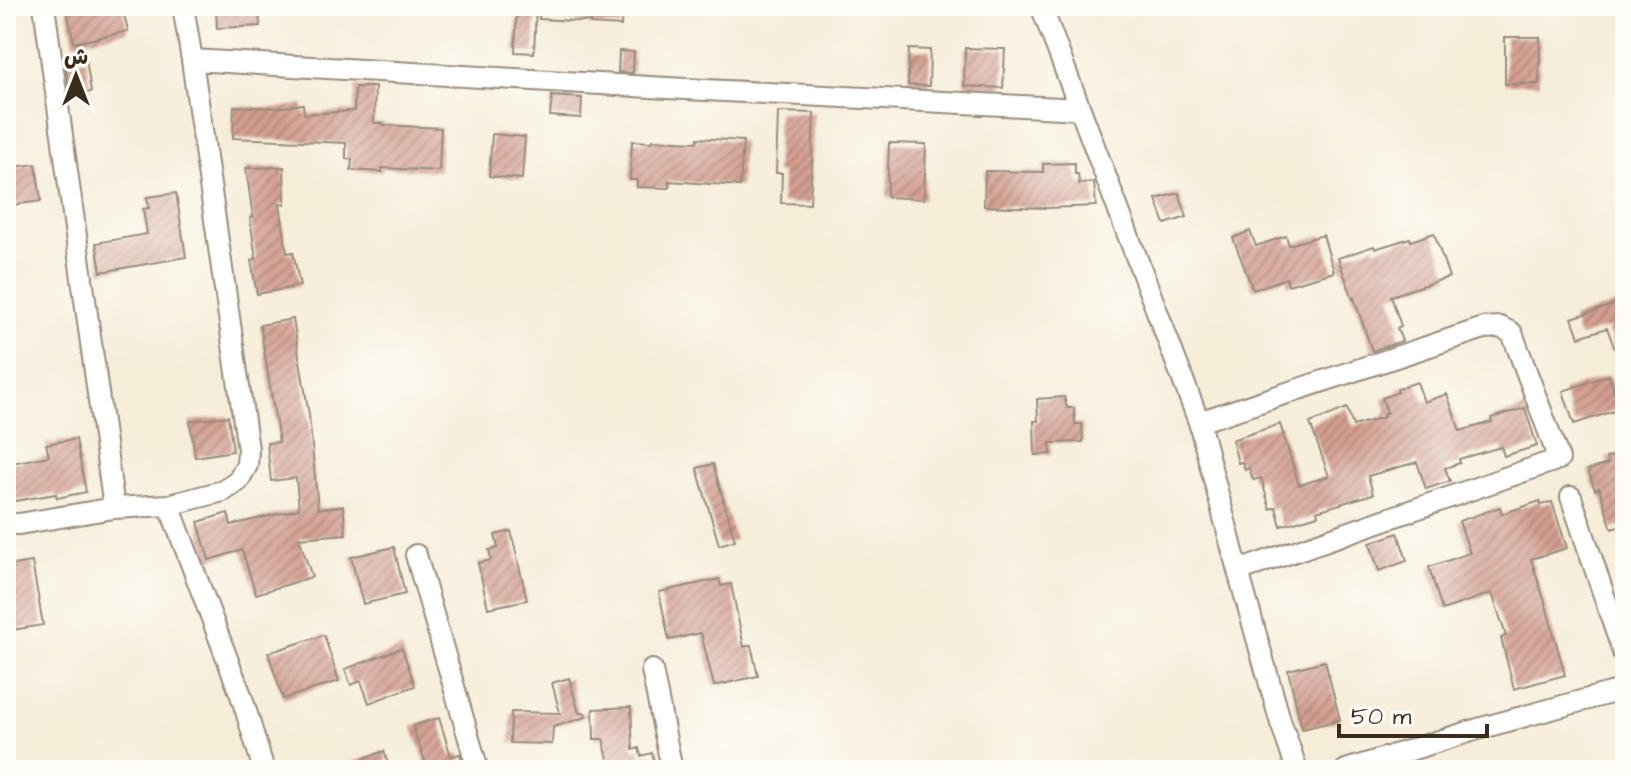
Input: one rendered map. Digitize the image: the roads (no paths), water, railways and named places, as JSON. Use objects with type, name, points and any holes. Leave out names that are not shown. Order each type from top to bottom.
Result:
[{"type":"street","points":[[44,6],[114,508]]},
{"type":"street","points":[[6,524],[114,508],[169,505],[223,491],[238,481],[247,465],[248,449],[183,6]]},
{"type":"street","points":[[1041,6],[1199,422],[1238,571],[1297,770]]},
{"type":"street","points":[[192,60],[1080,109]]},
{"type":"street","points":[[1199,422],[1484,328],[1500,327],[1512,333],[1559,459],[1238,571]]},
{"type":"street","points":[[1571,497],[1625,658]]},
{"type":"street","points":[[169,505],[242,698],[264,770]]},
{"type":"street","points":[[416,555],[478,770]]},
{"type":"street","points":[[652,670],[672,770]]},
{"type":"street","points":[[1346,770],[1478,729],[1625,689]]}]
